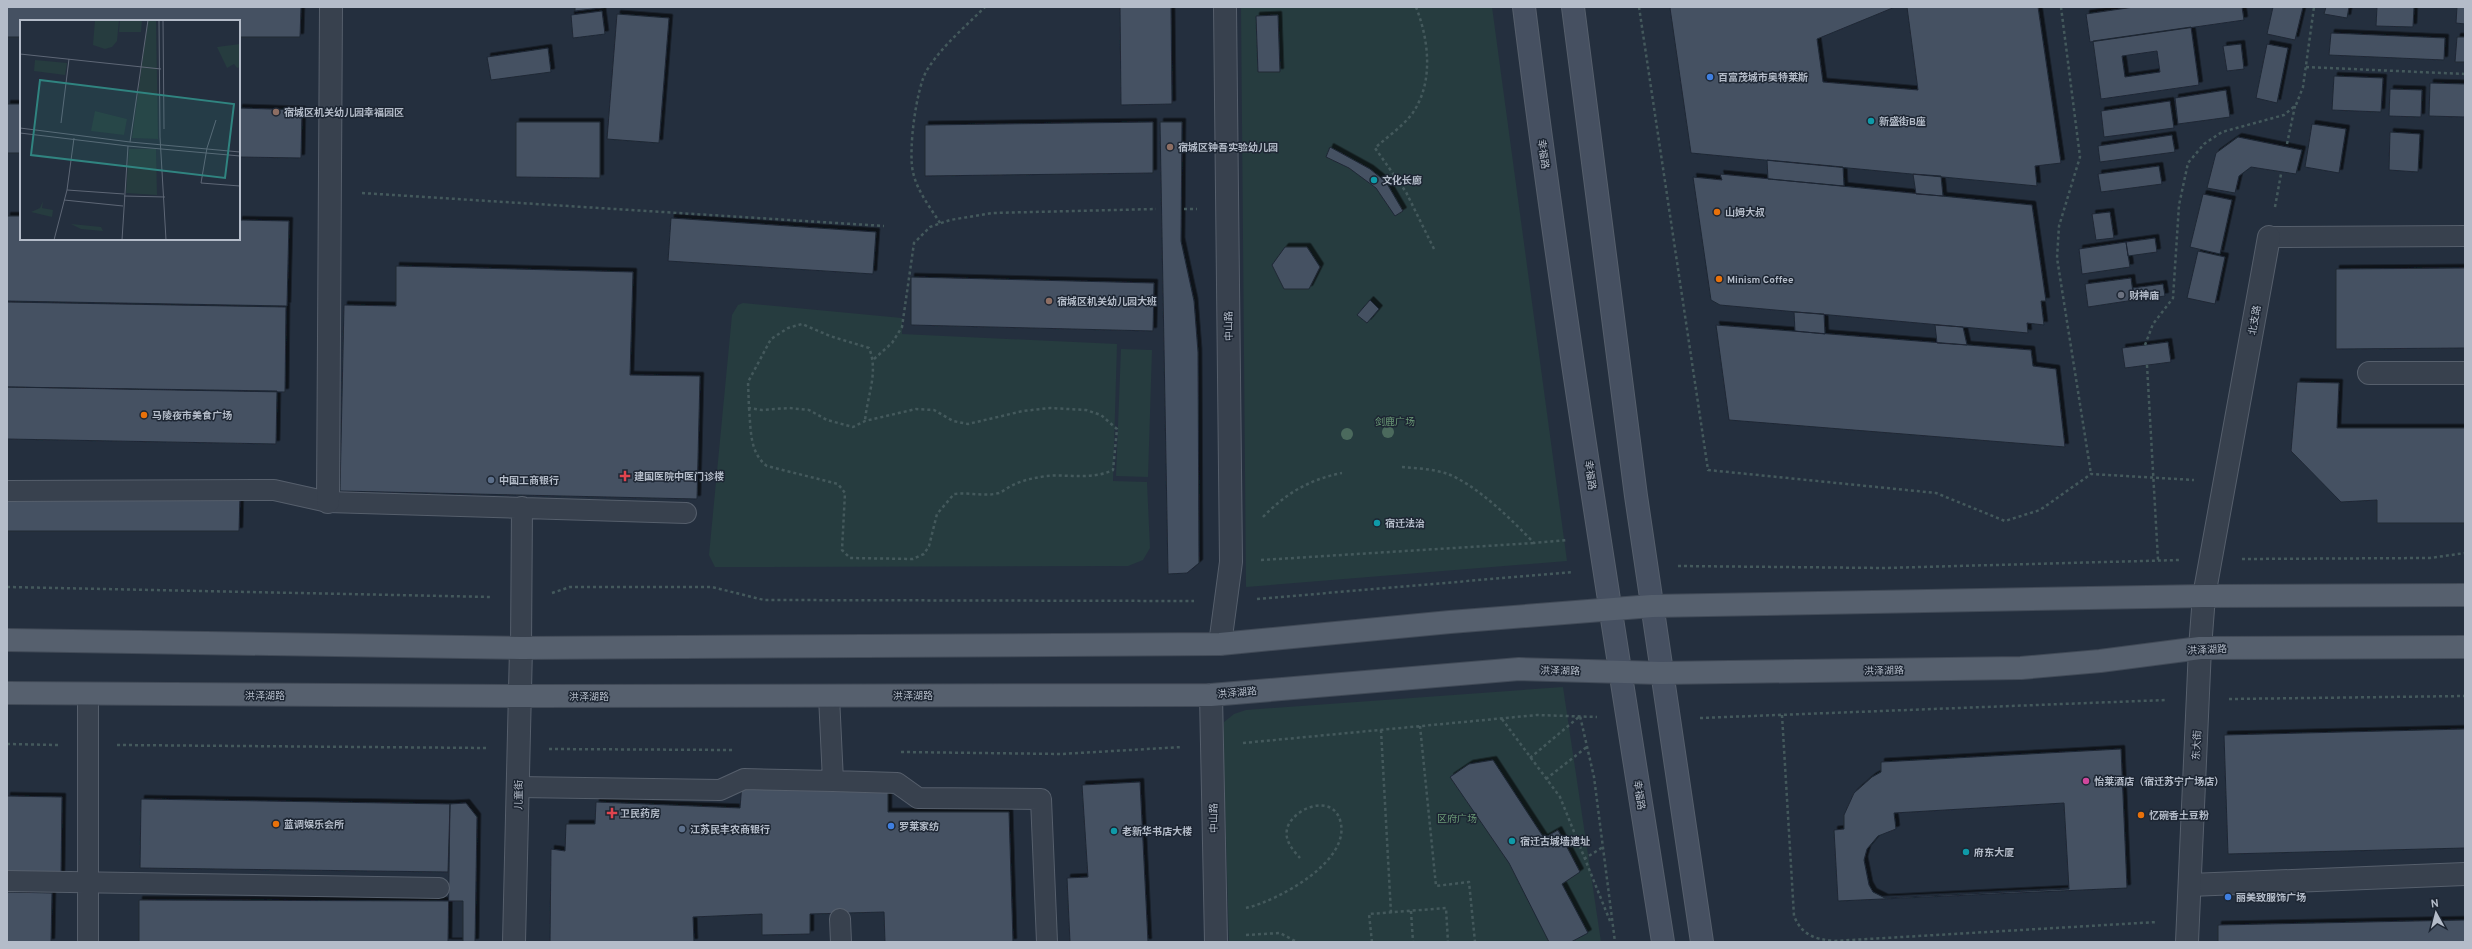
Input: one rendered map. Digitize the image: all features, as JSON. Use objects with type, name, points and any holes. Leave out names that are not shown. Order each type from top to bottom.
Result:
[{"type":"main road","name":"幸福路","points":[[1524,7],[1538,119],[1600,538],[1663,942]]},
{"type":"main road","points":[[1573,7],[1661,673],[1702,942]]},
{"type":"main road","points":[[7,640],[521,648],[1220,644],[1652,606],[2204,596],[2465,594]]},
{"type":"main road","name":"洪泽湖路","points":[[7,693],[520,696],[1211,695],[1519,669],[1661,673],[2021,668],[2100,661],[2200,648],[2465,647]]},
{"type":"street","points":[[328,502],[331,7]]},
{"type":"street","name":"中山路","points":[[1220,644],[1231,562],[1225,7]]},
{"type":"street","name":"北支路","points":[[2204,596],[2269,237]]},
{"type":"street","points":[[2369,373],[2465,372]]},
{"type":"street","name":"东大街","points":[[2187,942],[2200,648],[2204,596]]},
{"type":"street","name":"儿童街","points":[[514,942],[521,648]]},
{"type":"street","name":"中山路","points":[[1211,695],[1216,939]]},
{"type":"street","points":[[2190,885],[2465,874]]},
{"type":"lane","name":"北支路","points":[[2269,237],[2465,236]]},
{"type":"lane","points":[[7,491],[274,490],[328,502],[686,513]]},
{"type":"lane","points":[[521,648],[522,507]]},
{"type":"lane","points":[[88,694],[88,942]]},
{"type":"lane","points":[[829,696],[833,781]]},
{"type":"lane","points":[[518,787],[720,790],[744,779],[833,781],[897,783],[918,798],[1041,799],[1047,942]]},
{"type":"lane","points":[[7,881],[438,888]]},
{"type":"lane","points":[[840,919],[841,942]]},
{"type":"path","points":[[940,223],[920,193],[912,171],[915,105],[926,71],[955,35],[985,7]]},
{"type":"path","points":[[1416,7],[1424,28],[1428,61],[1424,90],[1412,114],[1375,148],[1406,192],[1435,251]]},
{"type":"path","points":[[1639,7],[1708,470],[1936,493],[2005,521],[2040,510],[2091,474],[2224,481]]},
{"type":"path","points":[[2061,7],[2080,157],[2059,226],[2057,258],[2091,474]]},
{"type":"path","points":[[2287,144],[2296,105],[2303,87],[2314,7]]},
{"type":"path","points":[[2306,67],[2465,74]]},
{"type":"path","points":[[2145,345],[2153,324],[2173,298],[2180,205],[2188,163],[2204,144],[2222,132],[2284,115],[2296,105]]},
{"type":"path","points":[[330,191],[884,226]]},
{"type":"path","points":[[874,359],[892,343],[902,327],[914,243],[930,227],[940,223],[992,213],[1156,209]]},
{"type":"path","points":[[749,408],[762,410],[789,408],[809,410],[827,420],[853,427],[865,421],[916,409],[934,410],[953,421],[968,424],[1037,410],[1086,410],[1101,415],[1117,429],[1113,470],[1103,475],[1047,476],[1028,479],[1012,485],[1001,492],[984,496],[965,492],[954,494],[937,514],[929,546],[924,554],[913,559],[850,558],[842,550],[845,493],[838,484],[767,466],[759,460],[754,451],[749,408],[748,382],[771,339],[788,328],[802,324],[830,336],[869,348],[874,359],[873,381],[867,399],[865,421]]},
{"type":"path","points":[[2147,365],[2158,560]]},
{"type":"path","points":[[1402,467],[1446,474],[1482,495],[1508,516],[1534,543]]},
{"type":"path","points":[[1262,517],[1281,498],[1306,485],[1342,473]]},
{"type":"path","points":[[1231,562],[1600,538]]},
{"type":"path","points":[[1782,715],[1794,916],[1799,928],[1808,934],[1820,939],[1834,941],[2188,921]]},
{"type":"path","points":[[1530,758],[1580,716],[1594,777],[1614,942]]},
{"type":"path","points":[[1502,719],[1560,797],[1612,926]]},
{"type":"path","points":[[1420,726],[1436,886],[1469,882],[1474,942]]},
{"type":"path","points":[[1381,730],[1391,913]]},
{"type":"path","points":[[1546,779],[1588,746]]},
{"type":"path","points":[[1215,912],[1257,905],[1274,899],[1304,881],[1322,866],[1335,850],[1341,839],[1340,820],[1335,811],[1325,806],[1312,806],[1300,810],[1291,818],[1287,829],[1289,846],[1300,858]]},
{"type":"path","points":[[1584,859],[1603,847]]},
{"type":"path","points":[[1372,942],[1369,914],[1446,908],[1448,942]]},
{"type":"path","points":[[1411,911],[1413,942]]},
{"type":"path","points":[[1216,939],[1280,933],[1297,942]]},
{"type":"green space","name":"剑鹿广场","points":[[1241,7],[1492,7],[1567,561],[1246,587]]},
{"type":"green space","points":[[743,303],[902,318],[902,334],[1117,344],[1113,481],[1147,482],[1150,548],[1143,560],[1128,566],[715,567],[709,555],[732,315],[738,305]]},
{"type":"green space","points":[[1121,349],[1152,350],[1148,477],[1116,476]]},
{"type":"green space","name":"区府广场","points":[[1563,687],[1601,942],[1229,942],[1223,734],[1224,722],[1234,714],[1246,710]]},
{"type":"building","points":[[7,7],[301,7],[300,37],[240,37],[240,20],[20,20],[20,37],[7,37]]},
{"type":"building","points":[[575,7],[609,7],[575,11]]},
{"type":"building","points":[[1120,7],[1171,7],[1172,104],[1121,105]]},
{"type":"building","name":"新盛街B座","points":[[1895,7],[1817,39],[1823,82],[1918,90],[1907,7],[2038,7],[2061,163],[2035,166],[2037,186],[1691,153],[1670,8]]},
{"type":"building","points":[[2134,7],[2242,7],[2244,20],[2090,42],[2086,14]]},
{"type":"building","points":[[2273,7],[2303,7],[2295,40],[2267,34]]},
{"type":"building","points":[[2326,7],[2349,7],[2347,18],[2324,14]]},
{"type":"building","points":[[2377,7],[2414,7],[2413,27],[2376,26]]},
{"type":"building","points":[[2457,7],[2465,7],[2465,24],[2456,23]]},
{"type":"building","points":[[602,11],[605,34],[573,38],[571,15]]},
{"type":"building","points":[[617,14],[669,18],[659,143],[607,139]]},
{"type":"building","points":[[1278,15],[1280,72],[1258,72],[1256,16]]},
{"type":"building","points":[[2191,27],[2199,85],[2101,99],[2093,41]],"holes":[[[2157,51],[2160,72],[2125,77],[2122,56]]]},
{"type":"building","points":[[2331,33],[2445,38],[2444,60],[2329,55]]},
{"type":"building","points":[[2457,37],[2465,37],[2465,62],[2455,62]]},
{"type":"building","points":[[2241,44],[2244,69],[2227,71],[2223,46]]},
{"type":"building","points":[[2267,44],[2288,48],[2277,103],[2256,98]]},
{"type":"building","points":[[548,48],[551,72],[491,80],[487,57]]},
{"type":"building","points":[[2334,76],[2383,78],[2381,112],[2332,110]]},
{"type":"building","points":[[2430,83],[2465,84],[2465,117],[2429,116]]},
{"type":"building","points":[[2390,89],[2422,90],[2421,117],[2389,116]]},
{"type":"building","points":[[2226,90],[2230,117],[2178,124],[2175,98]]},
{"type":"building","points":[[2170,101],[2174,128],[2104,137],[2101,111]]},
{"type":"building","points":[[7,104],[20,104],[20,153],[7,153]]},
{"type":"building","points":[[240,108],[302,110],[301,158],[240,157]]},
{"type":"building","points":[[516,122],[600,122],[600,178],[516,177]]},
{"type":"building","points":[[1153,122],[1153,173],[925,176],[925,125]]},
{"type":"building","points":[[1160,122],[1182,122],[1181,241],[1194,301],[1198,352],[1199,563],[1187,573],[1168,574]]},
{"type":"building","points":[[2312,124],[2346,129],[2339,173],[2305,167]]},
{"type":"building","points":[[2390,132],[2420,134],[2418,172],[2389,170]]},
{"type":"building","points":[[2172,135],[2175,152],[2100,162],[2098,146]]},
{"type":"building","points":[[2238,137],[2302,150],[2296,174],[2251,167],[2239,176],[2235,193],[2207,188],[2216,153]]},
{"type":"building","name":"文化长廊","points":[[1330,147],[1370,169],[1386,182],[1403,211],[1395,216],[1376,188],[1349,168],[1326,157]]},
{"type":"building","points":[[1767,160],[1843,167],[1844,186],[1768,179]]},
{"type":"building","points":[[2159,166],[2162,184],[2101,192],[2098,174]]},
{"type":"building","points":[[1720,174],[2032,205],[2046,301],[2041,301],[2044,325],[2027,323],[2028,333],[1720,305],[1711,300],[1693,177],[1722,180]]},
{"type":"building","points":[[1913,174],[1941,176],[1943,196],[1916,194]]},
{"type":"building","points":[[2203,194],[2232,200],[2220,254],[2190,247]]},
{"type":"building","points":[[2110,212],[2114,238],[2096,240],[2092,214]]},
{"type":"building","points":[[7,216],[20,216],[20,240],[240,240],[240,220],[289,221],[287,306],[7,301]]},
{"type":"building","points":[[671,218],[876,232],[873,274],[668,261]]},
{"type":"building","points":[[2155,238],[2157,252],[2128,256],[2126,242]]},
{"type":"building","points":[[2126,242],[2130,267],[2082,274],[2079,249]]},
{"type":"building","points":[[1285,247],[1307,247],[1320,267],[1309,289],[1284,289],[1272,265]]},
{"type":"building","points":[[2198,251],[2225,257],[2215,304],[2187,298]]},
{"type":"building","points":[[396,266],[633,272],[630,375],[700,376],[697,499],[340,491],[344,305],[396,306]]},
{"type":"building","points":[[2465,268],[2465,348],[2336,349],[2336,269]]},
{"type":"building","points":[[911,277],[1154,283],[1153,331],[911,325]]},
{"type":"building","points":[[2131,278],[2134,300],[2088,307],[2085,284]]},
{"type":"building","points":[[2163,284],[2165,296],[2134,300],[2133,288]]},
{"type":"building","points":[[1370,300],[1379,309],[1367,323],[1357,315]]},
{"type":"building","points":[[7,302],[286,307],[285,392],[7,387]]},
{"type":"building","points":[[1794,312],[1824,314],[1825,334],[1795,331]]},
{"type":"building","points":[[1716,325],[2031,350],[2033,366],[2056,369],[2065,447],[1729,420]]},
{"type":"building","points":[[1935,325],[1963,327],[1967,345],[1937,343]]},
{"type":"building","points":[[2168,342],[2171,362],[2125,368],[2122,348]]},
{"type":"building","points":[[2297,382],[2339,383],[2337,428],[2465,428],[2465,523],[2377,523],[2377,500],[2341,502],[2291,451]]},
{"type":"building","points":[[7,387],[277,391],[276,444],[7,439]]},
{"type":"building","points":[[7,495],[240,495],[239,531],[7,531]]},
{"type":"building","points":[[2465,729],[2465,848],[2228,854],[2224,735]]},
{"type":"building","points":[[2121,749],[2127,888],[1838,901],[1834,830],[1844,829],[1844,815],[1854,793],[1872,777],[1881,772],[1881,762]]},
{"type":"building","points":[[1493,760],[1544,838],[1558,830],[1580,872],[1562,884],[1588,933],[1571,942],[1549,942],[1509,863],[1450,777],[1469,764]]},
{"type":"building","name":"老新华书店大楼","points":[[1140,782],[1148,942],[1070,942],[1067,878],[1088,877],[1082,785]]},
{"type":"building","points":[[742,783],[888,786],[888,812],[1009,812],[1013,942],[885,942],[884,912],[810,914],[810,934],[762,935],[762,914],[693,917],[694,942],[550,942],[551,849],[565,851],[566,824],[595,824],[596,802],[740,808]]},
{"type":"building","points":[[7,796],[62,797],[61,876],[7,874]]},
{"type":"building","points":[[141,799],[450,804],[448,872],[140,868]]},
{"type":"building","points":[[466,803],[477,817],[475,942],[448,942],[450,804]]},
{"type":"building","name":"府东大厦","points":[[2064,803],[2069,889],[1885,898],[1873,892],[1869,885],[1864,860],[1867,849],[1878,836],[1896,829],[1894,813]]},
{"type":"building","points":[[7,892],[52,893],[51,942],[7,942]]},
{"type":"building","points":[[139,900],[463,901],[463,942],[139,942]]},
{"type":"building","points":[[2465,920],[2465,942],[2218,942],[2218,925]]},
{"type":"place","name":"百富茂城市奥特莱斯","points":[[1710,77]]},
{"type":"place","name":"宿城区机关幼儿园幸福园区","points":[[276,112]]},
{"type":"place","name":"新盛街B座","points":[[1871,121]]},
{"type":"place","name":"宿城区钟吾实验幼儿园","points":[[1170,147]]},
{"type":"place","name":"文化长廊","points":[[1374,180]]},
{"type":"place","name":"山姆大叔","points":[[1717,212]]},
{"type":"place","name":"Minism Coffee","points":[[1719,279]]},
{"type":"place","name":"财神庙","points":[[2121,295]]},
{"type":"place","name":"宿城区机关幼儿园大班","points":[[1049,301]]},
{"type":"place","name":"马陵夜市美食广场","points":[[144,415]]},
{"type":"place","name":"建国医院中医门诊楼","points":[[625,476]]},
{"type":"place","name":"中国工商银行","points":[[491,480]]},
{"type":"place","name":"宿迁法治","points":[[1377,523]]},
{"type":"place","name":"怡莱酒店（宿迁苏宁广场店）","points":[[2086,781]]},
{"type":"place","name":"卫民药房","points":[[612,813]]},
{"type":"place","name":"忆碗香土豆粉","points":[[2141,815]]},
{"type":"place","name":"蓝调娱乐会所","points":[[276,824]]},
{"type":"place","name":"罗莱家纺","points":[[891,826]]},
{"type":"place","name":"江苏民丰农商银行","points":[[682,829]]},
{"type":"place","name":"老新华书店大楼","points":[[1114,831]]},
{"type":"place","name":"宿迁古城墙遗址","points":[[1512,841]]},
{"type":"place","name":"府东大厦","points":[[1966,852]]},
{"type":"place","name":"丽美致服饰广场","points":[[2228,897]]}]
